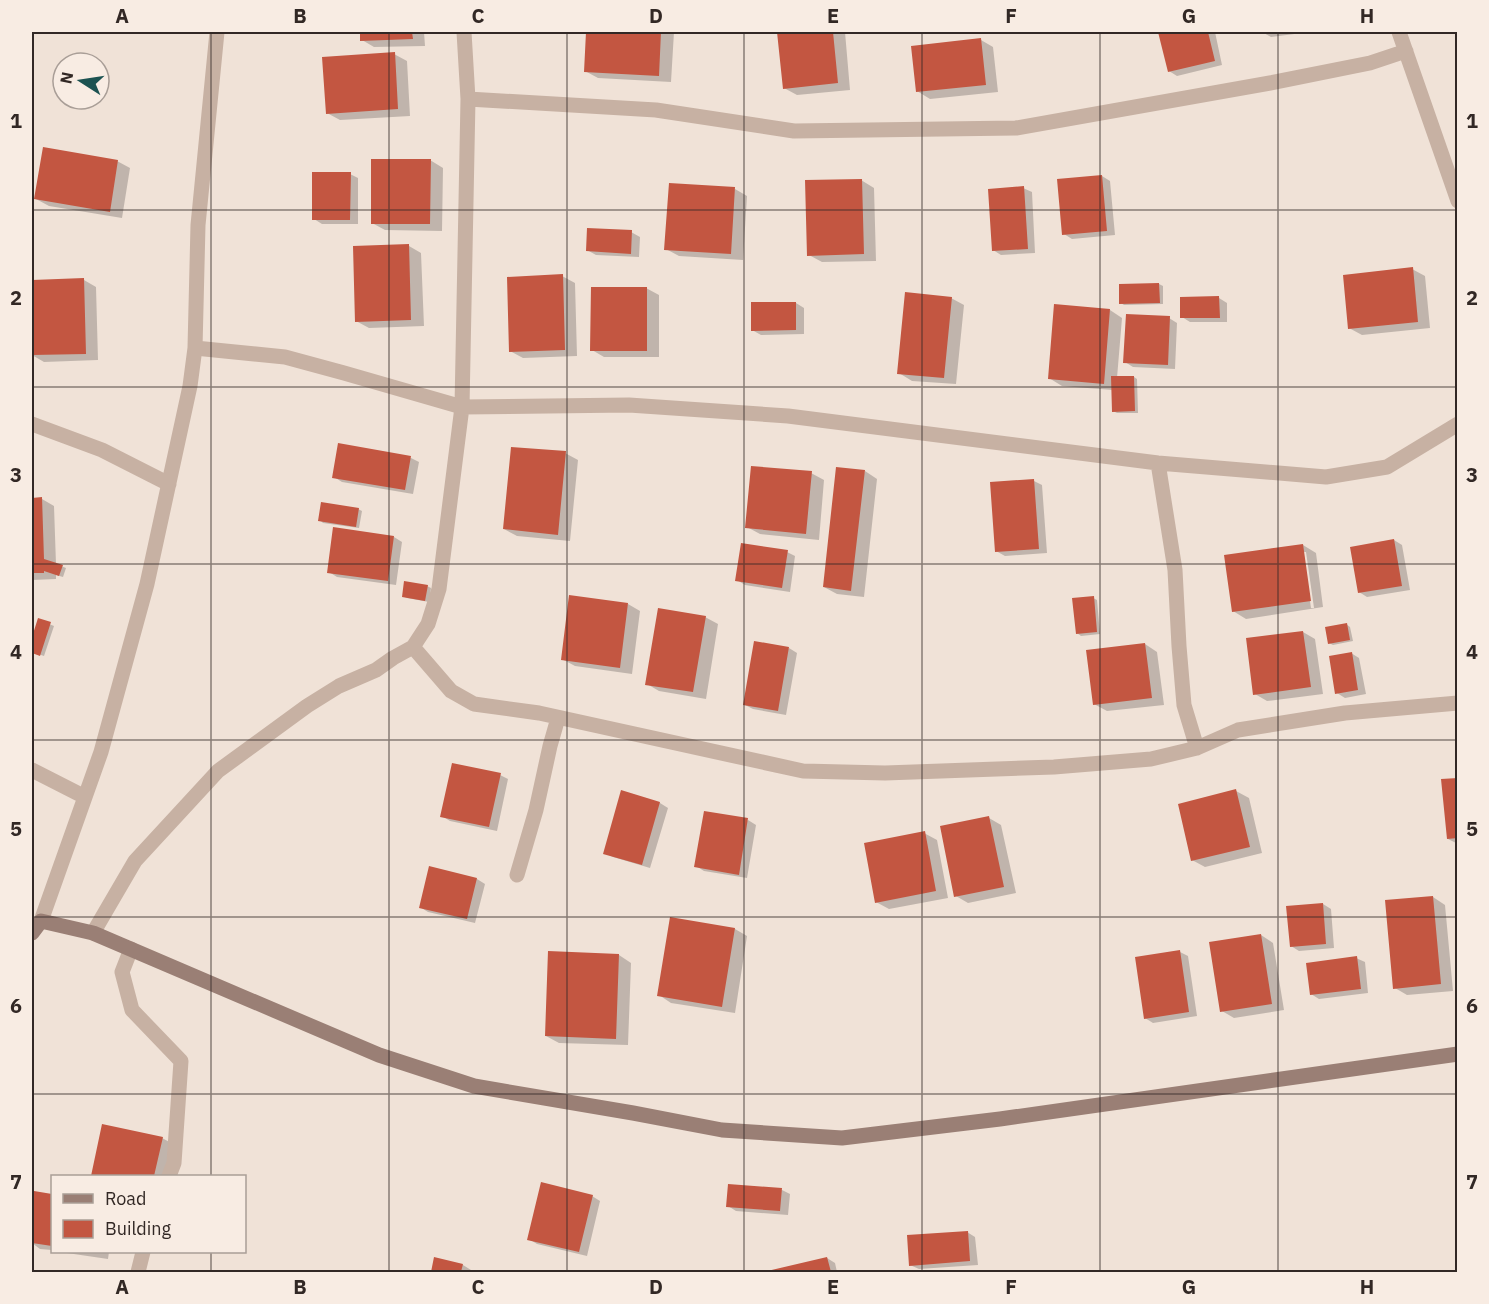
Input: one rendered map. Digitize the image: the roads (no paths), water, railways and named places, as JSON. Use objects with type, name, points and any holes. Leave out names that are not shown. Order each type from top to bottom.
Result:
[{"type":"street","points":[[217,32],[198,225],[195,348],[190,386],[147,584],[101,752],[36,927],[93,933],[379,1055],[474,1086],[722,1130],[842,1138],[1000,1119],[1458,1054]]},
{"type":"street","points":[[93,933],[135,861],[218,771],[315,701],[413,647],[428,624],[439,590],[462,407],[468,99],[464,32]]},
{"type":"street","points":[[1399,32],[1458,201]]},
{"type":"street","points":[[468,99],[656,110],[794,130],[1016,128],[1270,83],[1370,63],[1406,51]]},
{"type":"street","points":[[195,348],[285,357],[462,407],[629,405],[788,416],[1158,463],[1326,477],[1387,467],[1458,424]]},
{"type":"street","points":[[32,424],[102,450],[169,484]]},
{"type":"street","points":[[1158,463],[1175,570],[1184,705],[1197,748]]},
{"type":"street","points":[[413,647],[451,691],[474,704],[538,713],[803,771],[885,773],[1054,767],[1151,759],[1197,748],[1238,730],[1345,712],[1458,703]]},
{"type":"street","points":[[517,875],[536,810],[558,718]]},
{"type":"street","points":[[32,770],[85,797]]},
{"type":"street","points":[[131,949],[122,972],[132,1010],[181,1061],[174,1163],[169,1175]]},
{"type":"street","points":[[138,1272],[143,1253]]}]
